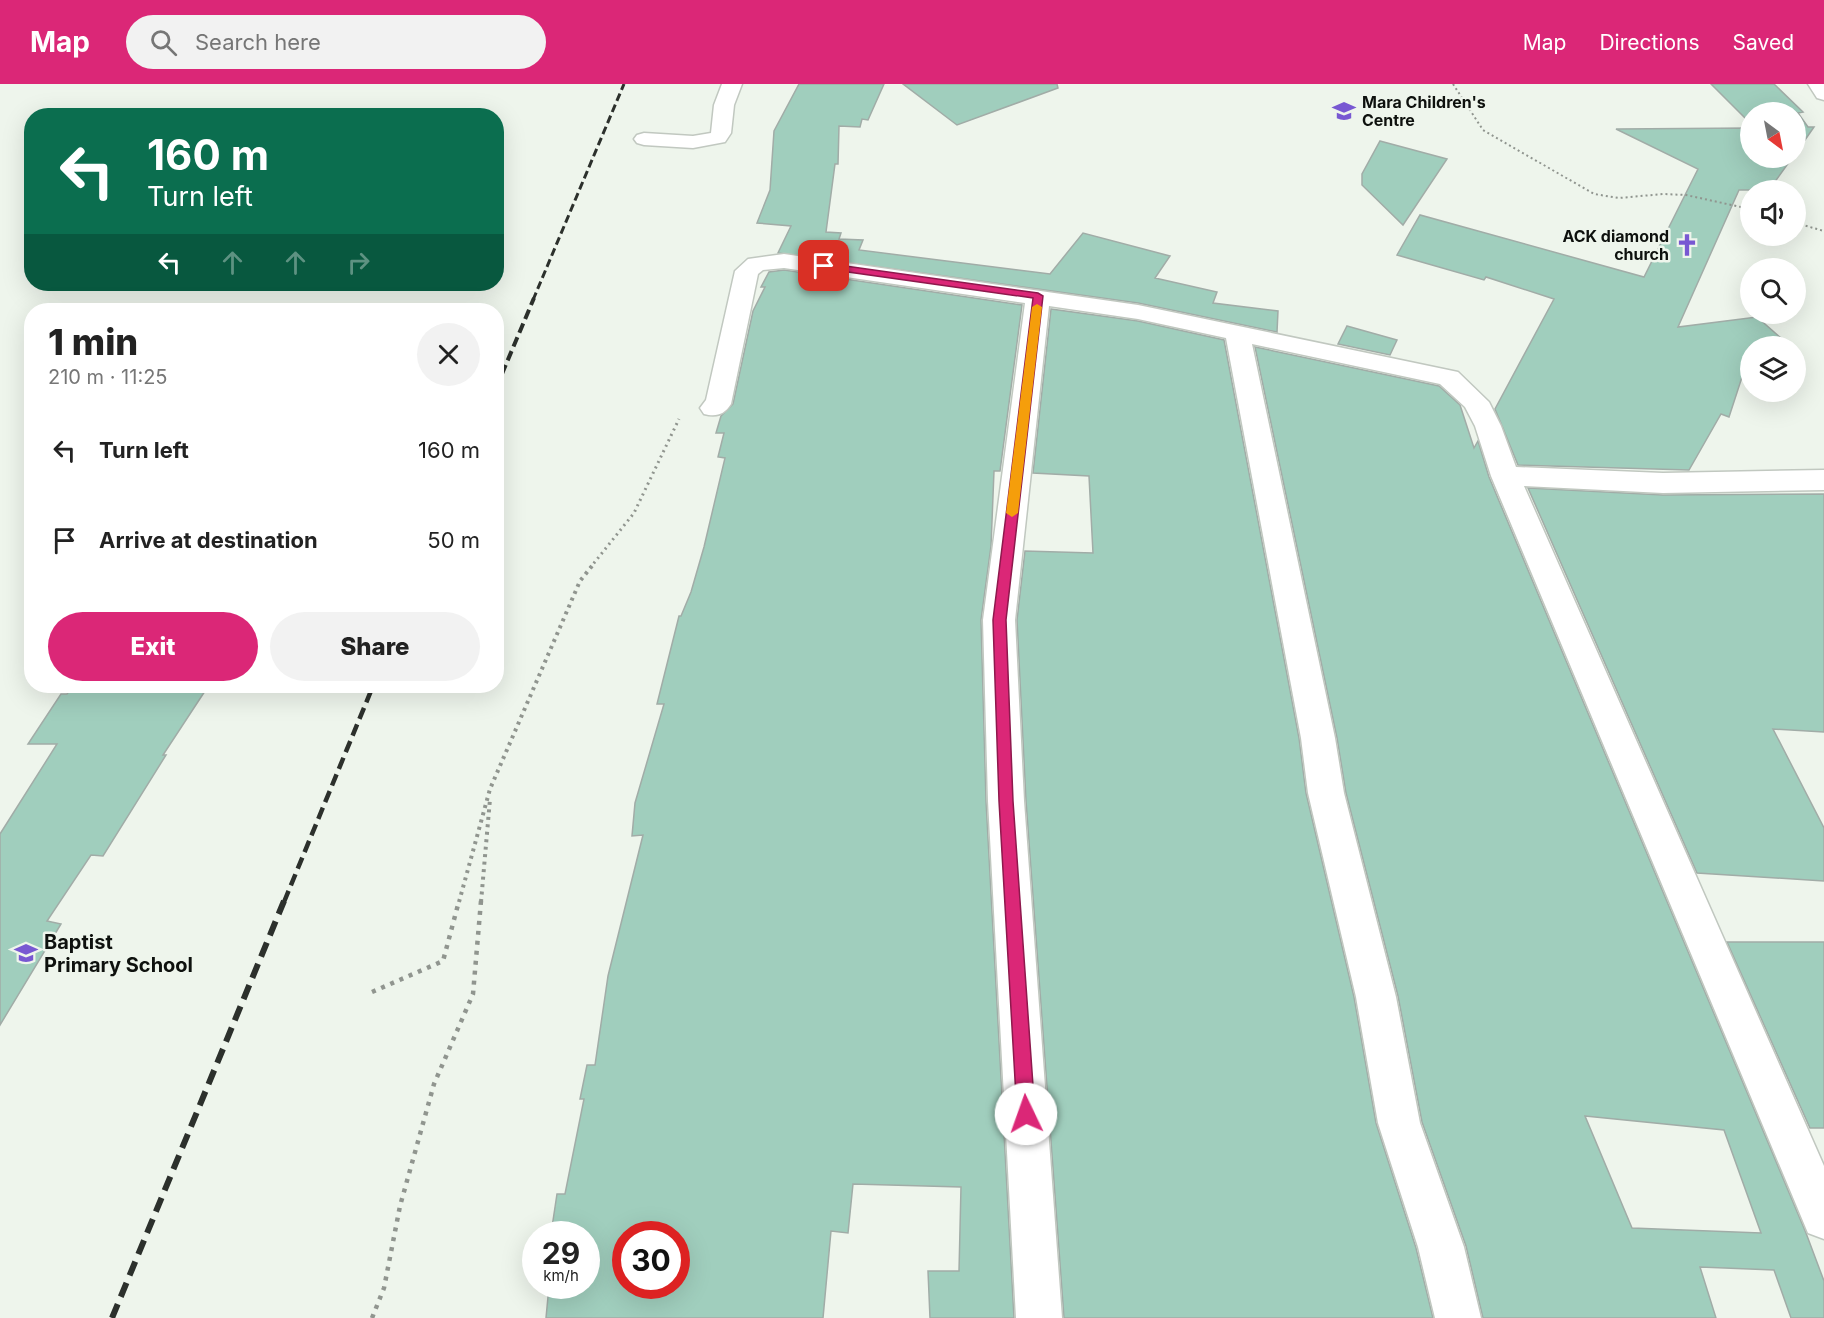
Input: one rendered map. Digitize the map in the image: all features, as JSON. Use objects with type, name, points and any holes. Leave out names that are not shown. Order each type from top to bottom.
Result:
[{"type":"street","points":[[644,139],[693,142],[718,138],[724,105],[732,84]]},
{"type":"street","points":[[1818,84],[1824,94]]},
{"type":"street","points":[[713,408],[718,404],[747,271],[756,264],[784,261],[1138,312],[1449,378],[1476,402],[1488,426],[1505,476],[1824,1217]]},
{"type":"street","points":[[1038,296],[999,620],[1006,801],[1039,1318]]},
{"type":"street","points":[[1237,332],[1318,738],[1326,793],[1376,997],[1400,1123],[1441,1247],[1458,1318]]},
{"type":"street","points":[[1505,476],[1663,483],[1824,480]]},
{"type":"path","points":[[1453,84],[1483,130],[1594,194],[1607,199],[1663,194],[1708,196],[1740,206]]},
{"type":"path","points":[[1806,226],[1824,231]]},
{"type":"path","points":[[372,992],[443,962],[490,789],[585,572],[634,513],[678,420],[688,414],[713,408]]},
{"type":"path","points":[[372,1318],[384,1288],[400,1206],[434,1084],[473,994],[490,789]]},
{"type":"building","points":[[799,84],[884,84],[868,120],[862,119],[860,127],[839,126],[838,164],[835,164],[826,232],[841,233],[839,239],[863,240],[859,250],[1050,274],[1083,233],[1170,256],[1155,278],[1217,292],[1213,303],[1278,311],[1277,332],[1138,303],[778,253],[791,226],[757,223],[770,190],[774,131]]},
{"type":"building","points":[[903,84],[1057,84],[1058,88],[957,125]]},
{"type":"building","points":[[1711,84],[1774,84],[1793,102],[1740,102],[1740,113]]},
{"type":"building","points":[[1806,124],[1808,127],[1814,127],[1806,139]]},
{"type":"building","points":[[1740,128],[1740,168],[1785,168],[1776,180],[1740,180],[1740,190],[1678,327],[1740,319],[1740,324],[1765,324],[1779,336],[1740,336],[1740,383],[1729,417],[1721,414],[1689,470],[1518,465],[1495,409],[1554,299],[1486,277],[1484,280],[1397,255],[1420,215],[1644,277],[1698,169],[1616,129]]},
{"type":"building","points":[[1380,141],[1447,159],[1403,225],[1362,185],[1362,174]]},
{"type":"building","points":[[784,270],[1022,305],[1000,471],[994,471],[991,546],[981,620],[986,801],[1014,1318],[930,1318],[928,1271],[959,1271],[961,1187],[853,1184],[848,1233],[831,1231],[823,1318],[546,1318],[548,1299],[600,1299],[600,1221],[553,1221],[557,1194],[565,1194],[584,1099],[580,1099],[587,1065],[595,1065],[608,976],[643,835],[632,836],[635,803],[664,704],[657,704],[679,616],[691,592],[704,547],[725,458],[718,457],[724,433],[716,433],[721,416],[733,404],[753,311],[765,287],[761,287],[769,272]]},
{"type":"building","points":[[1051,309],[1138,321],[1224,340],[1299,738],[1306,793],[1354,997],[1376,1123],[1416,1248],[1433,1318],[1064,1318],[1026,801],[1017,620],[1025,551],[1093,553],[1089,476],[1033,473]]},
{"type":"building","points":[[1347,326],[1397,340],[1390,355],[1338,344]]},
{"type":"building","points":[[1255,347],[1439,386],[1460,405],[1474,448],[1478,441],[1489,477],[1806,1233],[1824,1281],[1824,1318],[1791,1318],[1774,1270],[1700,1267],[1716,1318],[1483,1318],[1466,1246],[1422,1122],[1398,996],[1346,793],[1337,738]],"holes":[[[1585,1116],[1724,1130],[1761,1233],[1632,1228]]]},
{"type":"building","points":[[1528,488],[1663,495],[1824,494],[1824,732],[1773,729],[1824,828],[1824,881],[1697,873]]},
{"type":"building","points":[[204,693],[163,755],[166,755],[103,856],[91,855],[47,921],[61,924],[0,1025],[0,834],[57,744],[28,744],[61,694]]},
{"type":"building","points":[[1727,942],[1824,942],[1824,1128],[1810,1128]]},
{"type":"railway","points":[[533,300],[624,84]]},
{"type":"railway","points":[[504,369],[534,298]]},
{"type":"railway","points":[[284,902],[370,693]]},
{"type":"railway","points":[[112,1318],[284,901]]},
{"type":"slow traffic","points":[[1012,513],[1037,307]]},
{"type":"place","name":"Mara Children's Centre","points":[[1344,111]]},
{"type":"place","name":"ACK diamond church","points":[[1687,245]]},
{"type":"place","name":"Baptist Primary School","points":[[26,953]]},
{"type":"route","points":[[824,266],[1038,296],[999,620],[1006,801],[1026,1114]]}]
